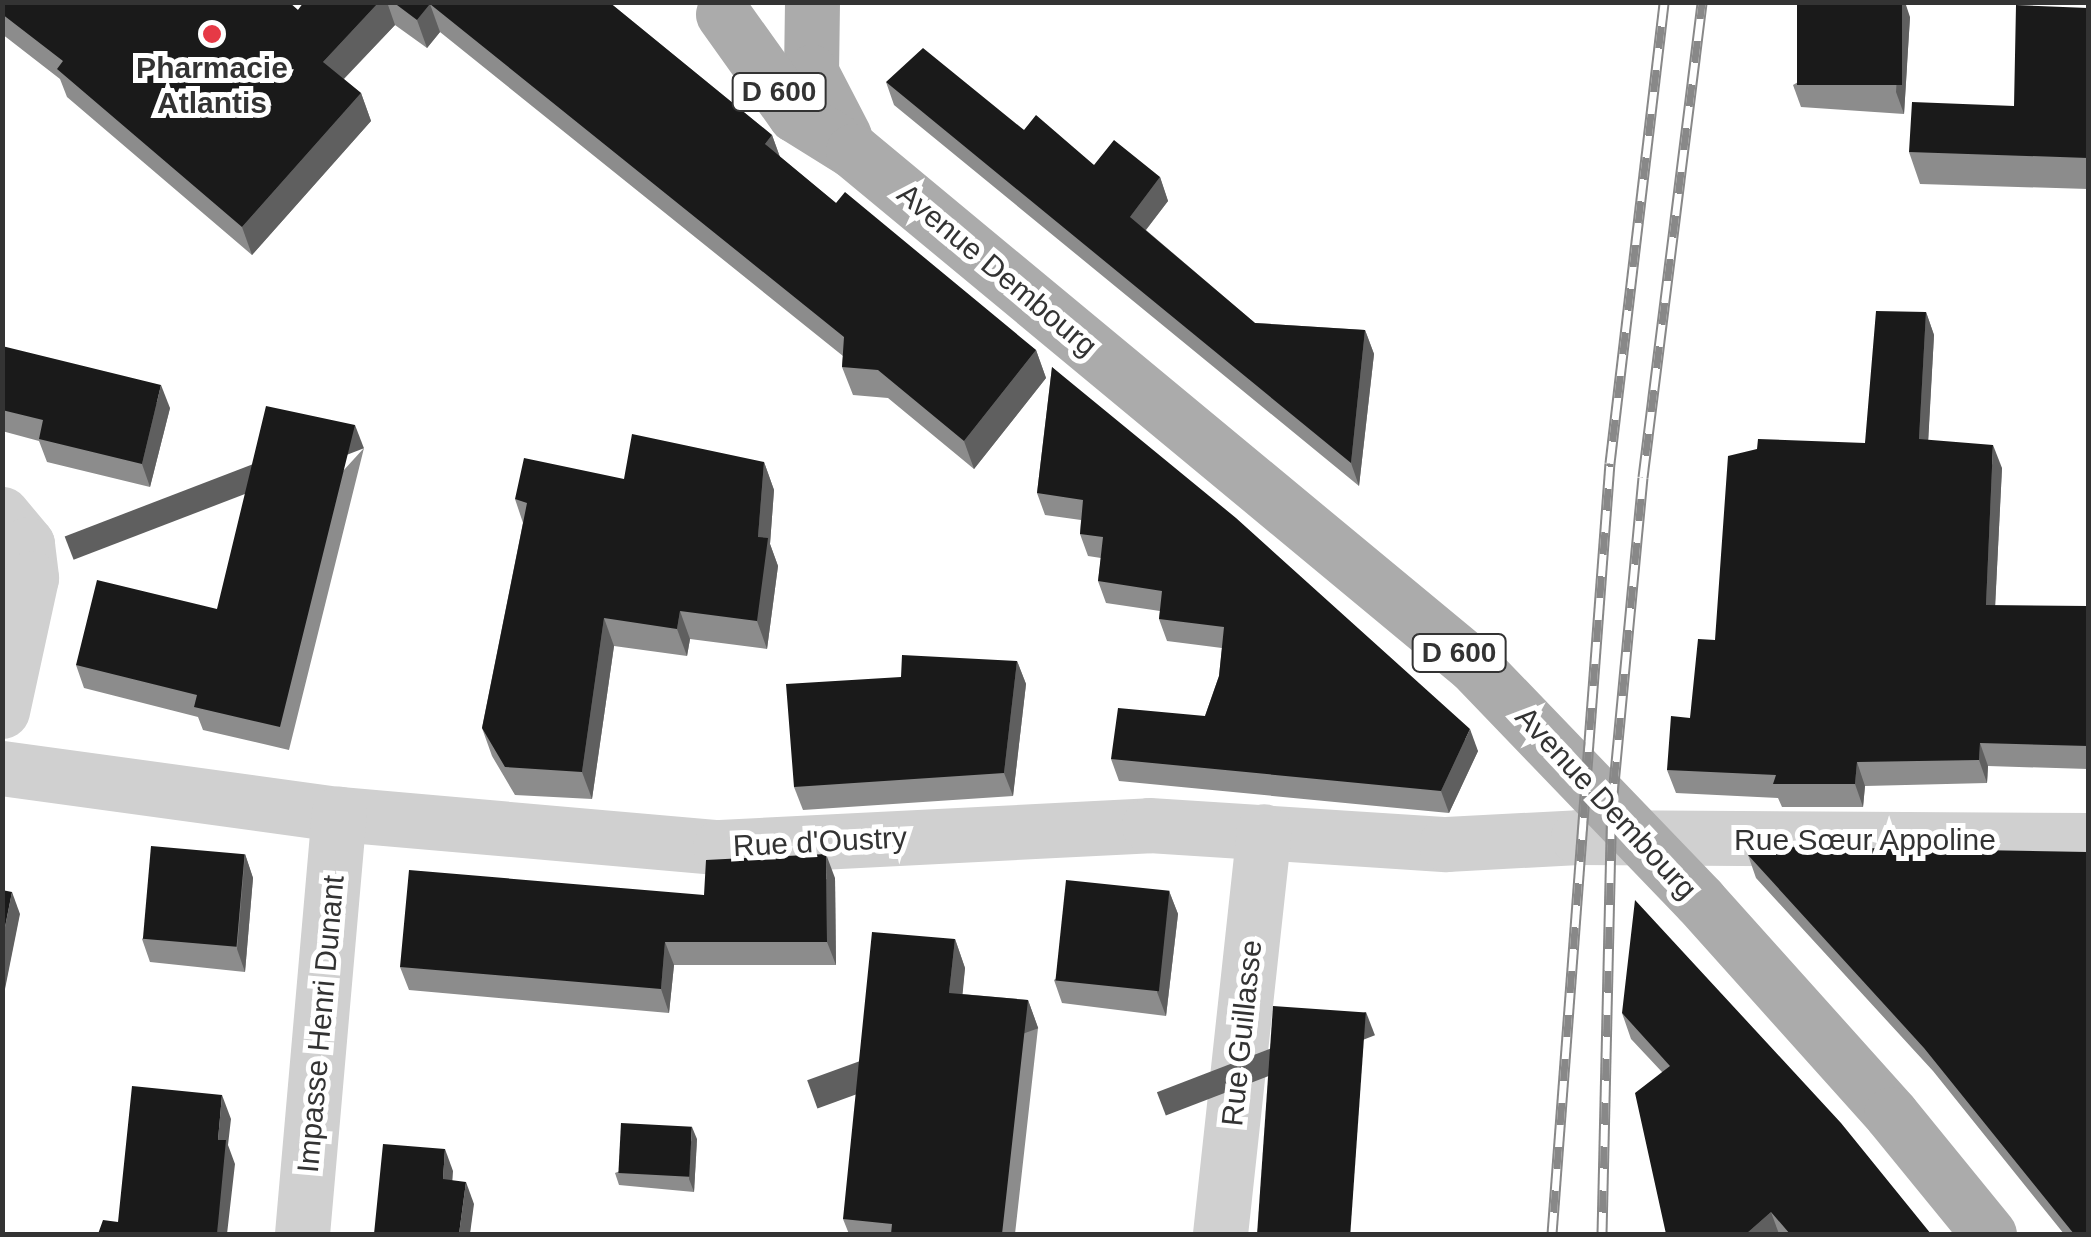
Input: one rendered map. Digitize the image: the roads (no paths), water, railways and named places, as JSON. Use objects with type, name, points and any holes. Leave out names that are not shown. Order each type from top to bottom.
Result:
[{"type":"main road","points":[[706,8],[780,2]]},
{"type":"main road","name":"Avenue Dembourg","points":[[812,2],[811,72],[853,151]]},
{"type":"main road","name":"Avenue Dembourg","points":[[706,8],[795,115],[853,151],[1473,665],[1642,838],[1891,1114],[1989,1234]]},
{"type":"street","points":[[2,514],[27,544],[31,578],[2,711]]},
{"type":"street","name":"Rue d'Oustry","points":[[2,768],[339,814],[720,847],[1149,825],[1446,844],[1642,838]]},
{"type":"street","name":"Impasse Henri Dunant","points":[[302,1234],[339,814]]},
{"type":"street","name":"Rue Guillasse","points":[[1220,1234],[1264,831]]},
{"type":"street","name":"Rue Sœur Appoline","points":[[1642,838],[2088,840]]},
{"type":"railway","points":[[1552,1234],[1610,463],[1664,2]]},
{"type":"railway","points":[[1602,1234],[1612,805],[1643,477],[1702,2]]},
{"type":"place","name":"Pharmacie Atlantis","points":[[212,34]]}]
